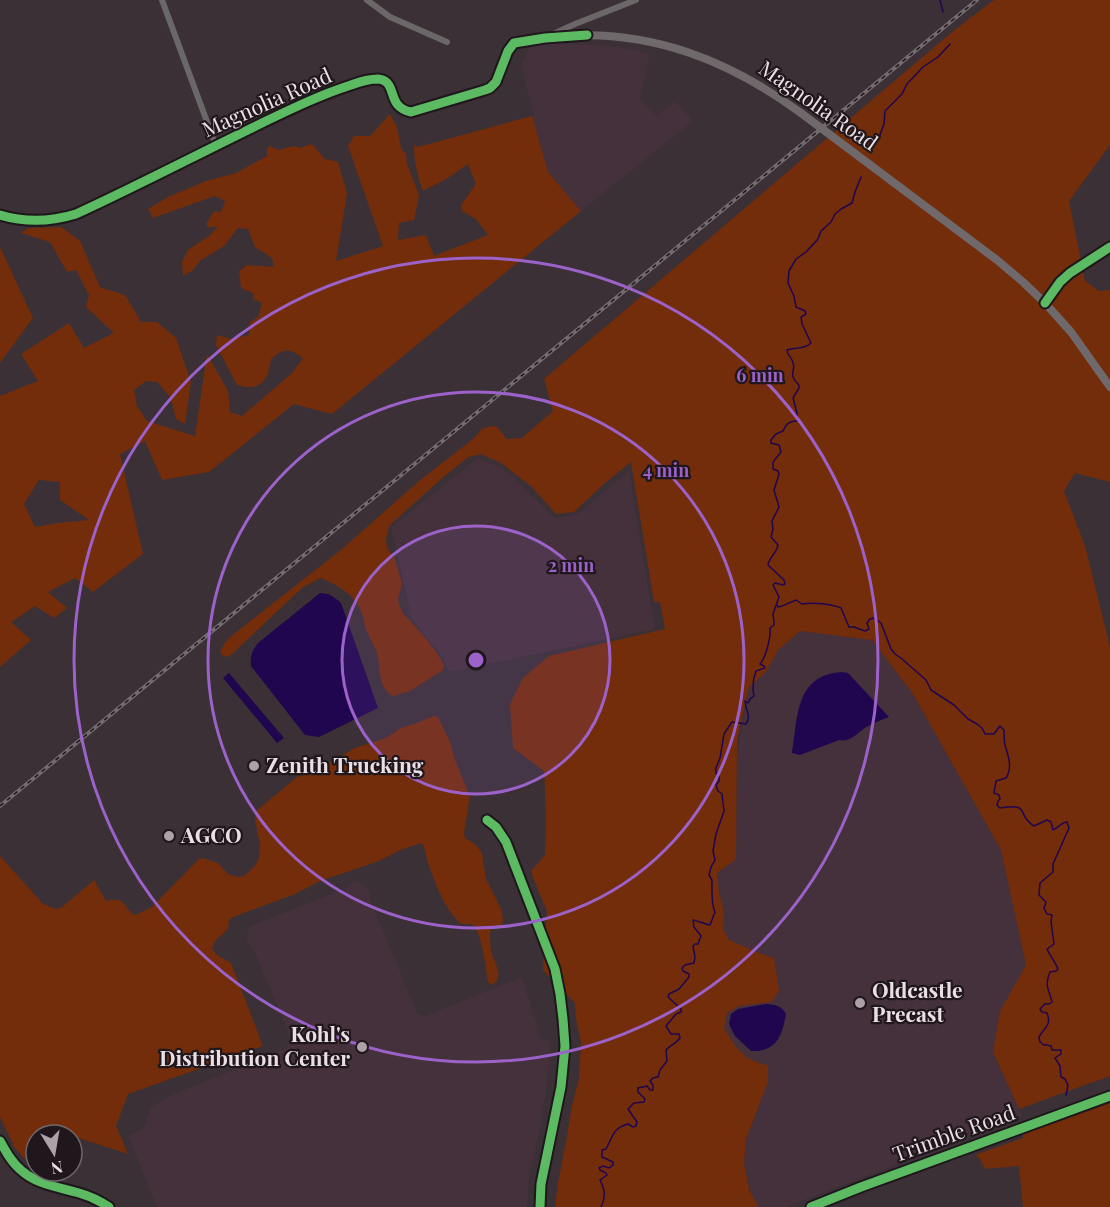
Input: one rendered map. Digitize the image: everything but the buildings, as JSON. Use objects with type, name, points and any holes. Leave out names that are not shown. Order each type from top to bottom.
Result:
[{"type":"street","points":[[162,0],[216,146]]},
{"type":"street","points":[[367,0],[390,17],[447,42]]},
{"type":"street","points":[[545,38],[636,0]]},
{"type":"street","name":"Magnolia Road","points":[[0,215],[30,221],[67,217],[310,100],[364,81],[382,80],[388,84],[398,107],[411,112],[485,90],[496,82],[508,51],[514,43],[587,35],[636,39],[682,49],[738,73],[781,99],[849,148],[997,260],[1045,303],[1071,332],[1110,387]]},
{"type":"street","points":[[1045,303],[1060,282],[1070,273],[1110,247]]},
{"type":"street","points":[[487,820],[496,826],[506,842],[551,958],[560,994],[565,1046],[561,1087],[541,1184],[540,1207]]},
{"type":"street","name":"Trimble Road","points":[[811,1207],[1110,1096]]},
{"type":"street","points":[[0,1141],[13,1161],[31,1177],[51,1186],[81,1193],[109,1207]]},
{"type":"shaded area","points":[[994,0],[1110,0],[1110,145],[1069,201],[1085,281],[1099,291],[1110,290],[1110,482],[1075,473],[1064,491],[1085,546],[1110,647],[1110,1076],[1019,1109],[993,1052],[1000,1011],[1026,965],[1001,850],[913,694],[872,640],[800,631],[778,650],[766,672],[749,687],[737,740],[736,859],[717,873],[724,912],[723,929],[729,940],[774,958],[779,991],[771,1002],[739,1006],[727,1013],[724,1028],[747,1057],[768,1065],[768,1082],[746,1139],[744,1164],[750,1192],[757,1207],[555,1207],[572,1105],[579,1079],[581,1042],[575,1003],[543,970],[547,911],[532,870],[545,855],[544,771],[513,748],[510,704],[523,678],[549,656],[665,629],[660,602],[654,602],[631,462],[574,512],[556,514],[532,487],[501,463],[481,454],[468,457],[389,526],[386,539],[387,548],[395,559],[402,583],[398,600],[402,612],[430,644],[444,665],[443,670],[410,691],[393,696],[384,687],[376,650],[357,604],[344,590],[321,578],[303,587],[231,655],[227,657],[220,652],[230,637],[342,549],[482,429],[496,426],[507,439],[522,438],[553,411],[544,379],[952,32]]},
{"type":"shaded area","points":[[552,43],[615,46],[650,54],[640,99],[657,116],[675,101],[693,121],[581,211],[548,172],[521,66],[529,48]]},
{"type":"shaded area","points":[[390,114],[397,127],[401,148],[406,154],[407,164],[419,195],[414,220],[399,223],[398,240],[426,235],[434,256],[488,235],[476,219],[462,211],[461,205],[476,184],[468,164],[423,191],[416,168],[414,145],[418,147],[532,116],[548,172],[581,211],[332,414],[294,404],[209,472],[162,480],[145,441],[120,454],[143,554],[93,592],[75,578],[48,592],[67,608],[54,618],[35,606],[11,622],[31,640],[0,667],[0,396],[38,381],[21,354],[69,323],[84,348],[114,333],[86,307],[89,295],[76,270],[67,272],[50,242],[21,233],[28,228],[61,227],[80,241],[100,287],[125,295],[141,322],[157,322],[176,338],[191,382],[185,424],[176,419],[171,398],[157,382],[146,381],[134,390],[137,406],[147,421],[195,436],[207,354],[228,391],[230,412],[242,416],[292,373],[303,358],[294,352],[283,351],[271,359],[268,374],[262,383],[252,387],[237,385],[216,345],[217,335],[231,339],[249,335],[250,322],[258,317],[262,303],[253,299],[253,293],[241,288],[239,271],[247,265],[274,267],[272,258],[255,247],[248,229],[238,228],[224,246],[201,260],[192,271],[183,276],[182,262],[188,250],[209,236],[218,226],[209,228],[206,224],[214,211],[221,212],[225,201],[215,196],[153,218],[148,209],[168,197],[206,181],[236,173],[267,156],[269,146],[279,150],[312,144],[325,159],[338,162],[347,193],[336,261],[383,246],[348,146],[354,136],[370,136]],"holes":[[[39,480],[60,482],[60,500],[89,520],[35,527],[24,504]]]},
{"type":"shaded area","points":[[0,247],[33,318],[0,363]]},
{"type":"shaded area","points":[[478,458],[504,469],[555,518],[576,515],[629,471],[655,629],[449,672],[443,658],[412,619],[391,527]]},
{"type":"shaded area","points":[[320,593],[331,596],[341,603],[378,708],[319,737],[305,735],[251,666],[251,662],[252,654],[258,643]]},
{"type":"shaded area","points":[[800,631],[872,640],[913,694],[1001,850],[1026,965],[1006,1001],[993,1052],[1022,1116],[786,1207],[754,1207],[744,1164],[746,1139],[768,1082],[768,1065],[759,1064],[744,1056],[724,1028],[727,1013],[739,1006],[771,1002],[774,958],[729,940],[723,929],[717,873],[736,859],[737,755],[749,687],[766,672],[778,650]]},
{"type":"shaded area","points":[[229,673],[284,738],[277,743],[223,678]]},
{"type":"shaded area","points":[[848,673],[889,717],[866,727],[848,740],[839,740],[800,755],[792,753],[798,712],[807,689],[815,681],[827,675]]},
{"type":"shaded area","points":[[434,716],[438,717],[469,794],[465,838],[476,845],[482,853],[486,879],[502,911],[501,925],[492,926],[490,935],[491,950],[498,973],[496,981],[492,985],[488,982],[481,941],[475,927],[471,924],[461,924],[446,904],[432,874],[422,843],[400,850],[379,861],[320,881],[295,894],[229,920],[228,929],[215,941],[212,949],[217,955],[231,963],[263,1046],[128,1094],[116,1126],[128,1154],[84,1140],[84,1123],[24,1123],[24,1158],[15,1148],[0,1117],[0,856],[43,904],[56,909],[62,907],[94,880],[106,901],[123,902],[134,915],[138,914],[152,907],[199,859],[203,858],[218,863],[230,875],[244,876],[255,866],[259,858],[260,844],[255,820],[256,811],[297,777],[314,771],[355,748],[386,738],[401,728]]},
{"type":"shaded area","name":"Kohl's Distribution Center","points":[[357,882],[363,883],[369,892],[417,1013],[425,1016],[522,977],[541,1039],[550,1040],[545,1097],[541,1111],[542,1119],[529,1176],[527,1207],[157,1207],[128,1136],[144,1128],[151,1108],[165,1098],[286,1048],[290,1041],[255,952],[247,940],[250,926]]},
{"type":"shaded area","points":[[766,1004],[778,1006],[786,1014],[782,1030],[772,1046],[760,1051],[751,1051],[735,1036],[729,1024],[731,1014],[738,1009]]},
{"type":"shaded area","points":[[1110,1100],[1110,1207],[1023,1207],[1019,1166],[985,1169],[975,1155],[1023,1138],[1023,1131]]},
{"type":"waterway","points":[[940,0],[943,12]]},
{"type":"waterway","points":[[878,140],[884,124],[885,111],[923,67],[938,57],[950,44]]},
{"type":"waterway","points":[[601,1207],[604,1194],[600,1180],[607,1175],[599,1168],[603,1166],[609,1168],[613,1165],[613,1162],[602,1157],[602,1150],[606,1149],[619,1128],[628,1124],[636,1126],[637,1122],[628,1109],[634,1103],[644,1102],[645,1099],[638,1092],[638,1088],[647,1086],[653,1090],[650,1081],[658,1077],[667,1061],[666,1050],[680,1038],[679,1034],[671,1034],[666,1026],[676,1014],[681,1012],[681,1009],[668,997],[689,977],[689,974],[682,968],[694,963],[693,946],[698,944],[701,936],[694,927],[693,920],[710,925],[715,912],[712,901],[712,880],[709,875],[715,860],[713,851],[716,834],[724,811],[722,794],[716,785],[719,781],[716,768],[724,734],[732,722],[746,724],[748,721],[745,701],[748,703],[754,696],[753,683],[756,671],[765,668],[760,664],[768,647],[770,628],[774,625],[773,614],[779,597],[773,585],[775,583],[785,584],[784,580],[768,565],[778,545],[771,537],[772,521],[779,507],[774,490],[779,474],[773,469],[773,462],[781,452],[779,445],[771,443],[771,440],[783,431],[788,423],[797,421],[793,398],[799,385],[793,378],[794,367],[787,350],[802,348],[811,343],[802,324],[801,317],[806,314],[805,311],[796,307],[788,283],[789,271],[796,259],[818,239],[821,231],[831,222],[835,214],[852,203],[861,177]]},
{"type":"waterway","points":[[777,605],[778,607],[796,600],[802,604],[827,604],[841,608],[849,627],[865,631],[869,629],[867,623],[870,619],[874,618],[881,623],[891,649],[926,680],[931,690],[954,705],[968,719],[982,728],[985,734],[994,734],[1000,726],[1004,730],[1009,770],[1006,778],[996,781],[994,793],[999,795],[1000,799],[997,805],[1000,808],[1020,808],[1028,822],[1034,826],[1047,820],[1051,822],[1053,830],[1067,822],[1069,828],[1053,864],[1053,872],[1040,883],[1039,895],[1046,902],[1044,908],[1047,914],[1052,915],[1054,944],[1047,949],[1058,969],[1050,972],[1048,977],[1052,1002],[1040,1009],[1047,1013],[1049,1021],[1039,1037],[1040,1042],[1051,1046],[1052,1050],[1061,1050],[1061,1054],[1055,1058],[1060,1066],[1061,1077],[1068,1085],[1066,1095]]},
{"type":"railway","points":[[0,806],[977,0]]},
{"type":"cycle path","points":[[0,215],[38,221],[76,214],[295,107],[364,81],[378,79],[384,81],[391,89],[398,105],[411,112],[485,90],[496,82],[508,51],[514,43],[587,35]]},
{"type":"cycle path","points":[[1045,303],[1060,282],[1070,273],[1110,247]]},
{"type":"cycle path","points":[[487,820],[496,827],[506,842],[555,969],[560,994],[565,1046],[561,1087],[541,1184],[540,1207]]},
{"type":"cycle path","points":[[811,1207],[1110,1096]]},
{"type":"cycle path","points":[[0,1141],[12,1161],[28,1176],[87,1196],[109,1207]]},
{"type":"place","name":"Zenith Trucking","points":[[254,766]]},
{"type":"place","name":"AGCO","points":[[169,836]]},
{"type":"place","name":"Oldcastle Precast","points":[[860,1003]]},
{"type":"place","name":"Kohl's Distribution Center","points":[[362,1047]]}]
